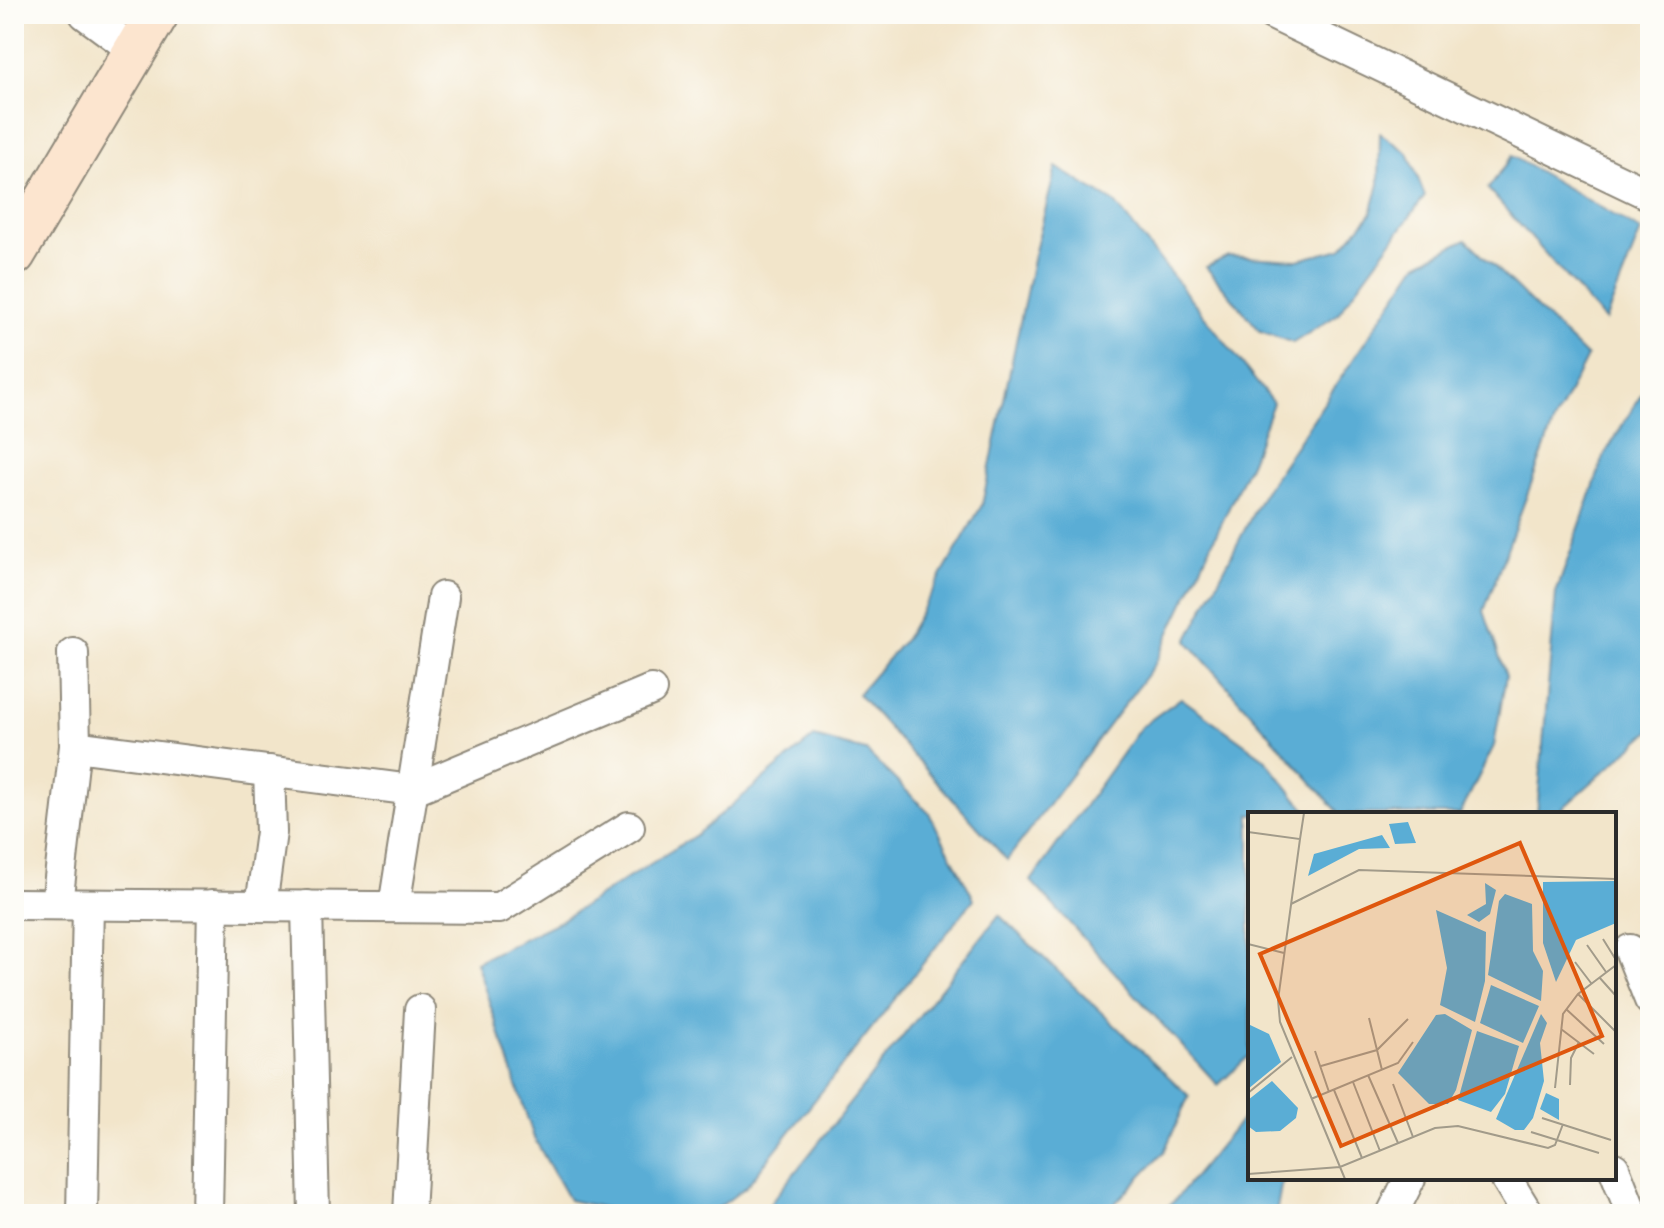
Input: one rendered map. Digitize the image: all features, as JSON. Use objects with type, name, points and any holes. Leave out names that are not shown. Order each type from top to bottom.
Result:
[{"type":"main road","points":[[14,254],[157,14]]},
{"type":"street","points":[[85,14],[135,51]]},
{"type":"street","points":[[1272,14],[1650,195]]},
{"type":"street","points":[[394,907],[443,597]]},
{"type":"street","points":[[57,904],[75,746],[73,653]]},
{"type":"street","points":[[75,746],[412,790],[651,690]]},
{"type":"street","points":[[261,906],[271,832],[269,771]]},
{"type":"street","points":[[14,904],[499,908],[629,827]]},
{"type":"street","points":[[82,1214],[88,905]]},
{"type":"street","points":[[207,1214],[213,905]]},
{"type":"street","points":[[307,906],[314,1214]]},
{"type":"street","points":[[1631,951],[1650,1000]]},
{"type":"street","points":[[409,1214],[420,1010]]},
{"type":"street","points":[[1616,1173],[1632,1214]]},
{"type":"street","points":[[1392,1214],[1409,1180]]},
{"type":"street","points":[[1507,1180],[1523,1212]]},
{"type":"water","points":[[1380,133],[1408,153],[1425,196],[1337,315],[1293,343],[1260,331],[1206,267],[1228,256],[1298,260],[1341,249],[1371,214],[1379,184]]},
{"type":"water","points":[[1512,156],[1641,231],[1605,321],[1488,189]]},
{"type":"water","points":[[1056,167],[1115,203],[1273,403],[1251,461],[1155,664],[1007,860],[858,694],[905,639],[982,505],[1034,255]]},
{"type":"water","points":[[1466,239],[1587,357],[1554,422],[1484,611],[1506,676],[1494,746],[1461,812],[1338,812],[1187,641],[1262,496],[1417,264]]},
{"type":"water","points":[[1650,380],[1650,731],[1558,812],[1537,812],[1556,593],[1605,454]]},
{"type":"water","points":[[1181,698],[1264,758],[1307,812],[1248,812],[1248,1057],[1218,1085],[1031,881],[1141,727]]},
{"type":"water","points":[[814,737],[866,751],[929,813],[974,899],[746,1187],[710,1214],[625,1214],[569,1200],[534,1138],[476,962],[560,921],[696,835]]},
{"type":"water","points":[[999,915],[1189,1096],[1164,1152],[1105,1214],[762,1214]]},
{"type":"water","points":[[1248,1111],[1248,1180],[1284,1180],[1276,1214],[1159,1214],[1175,1200]]}]
